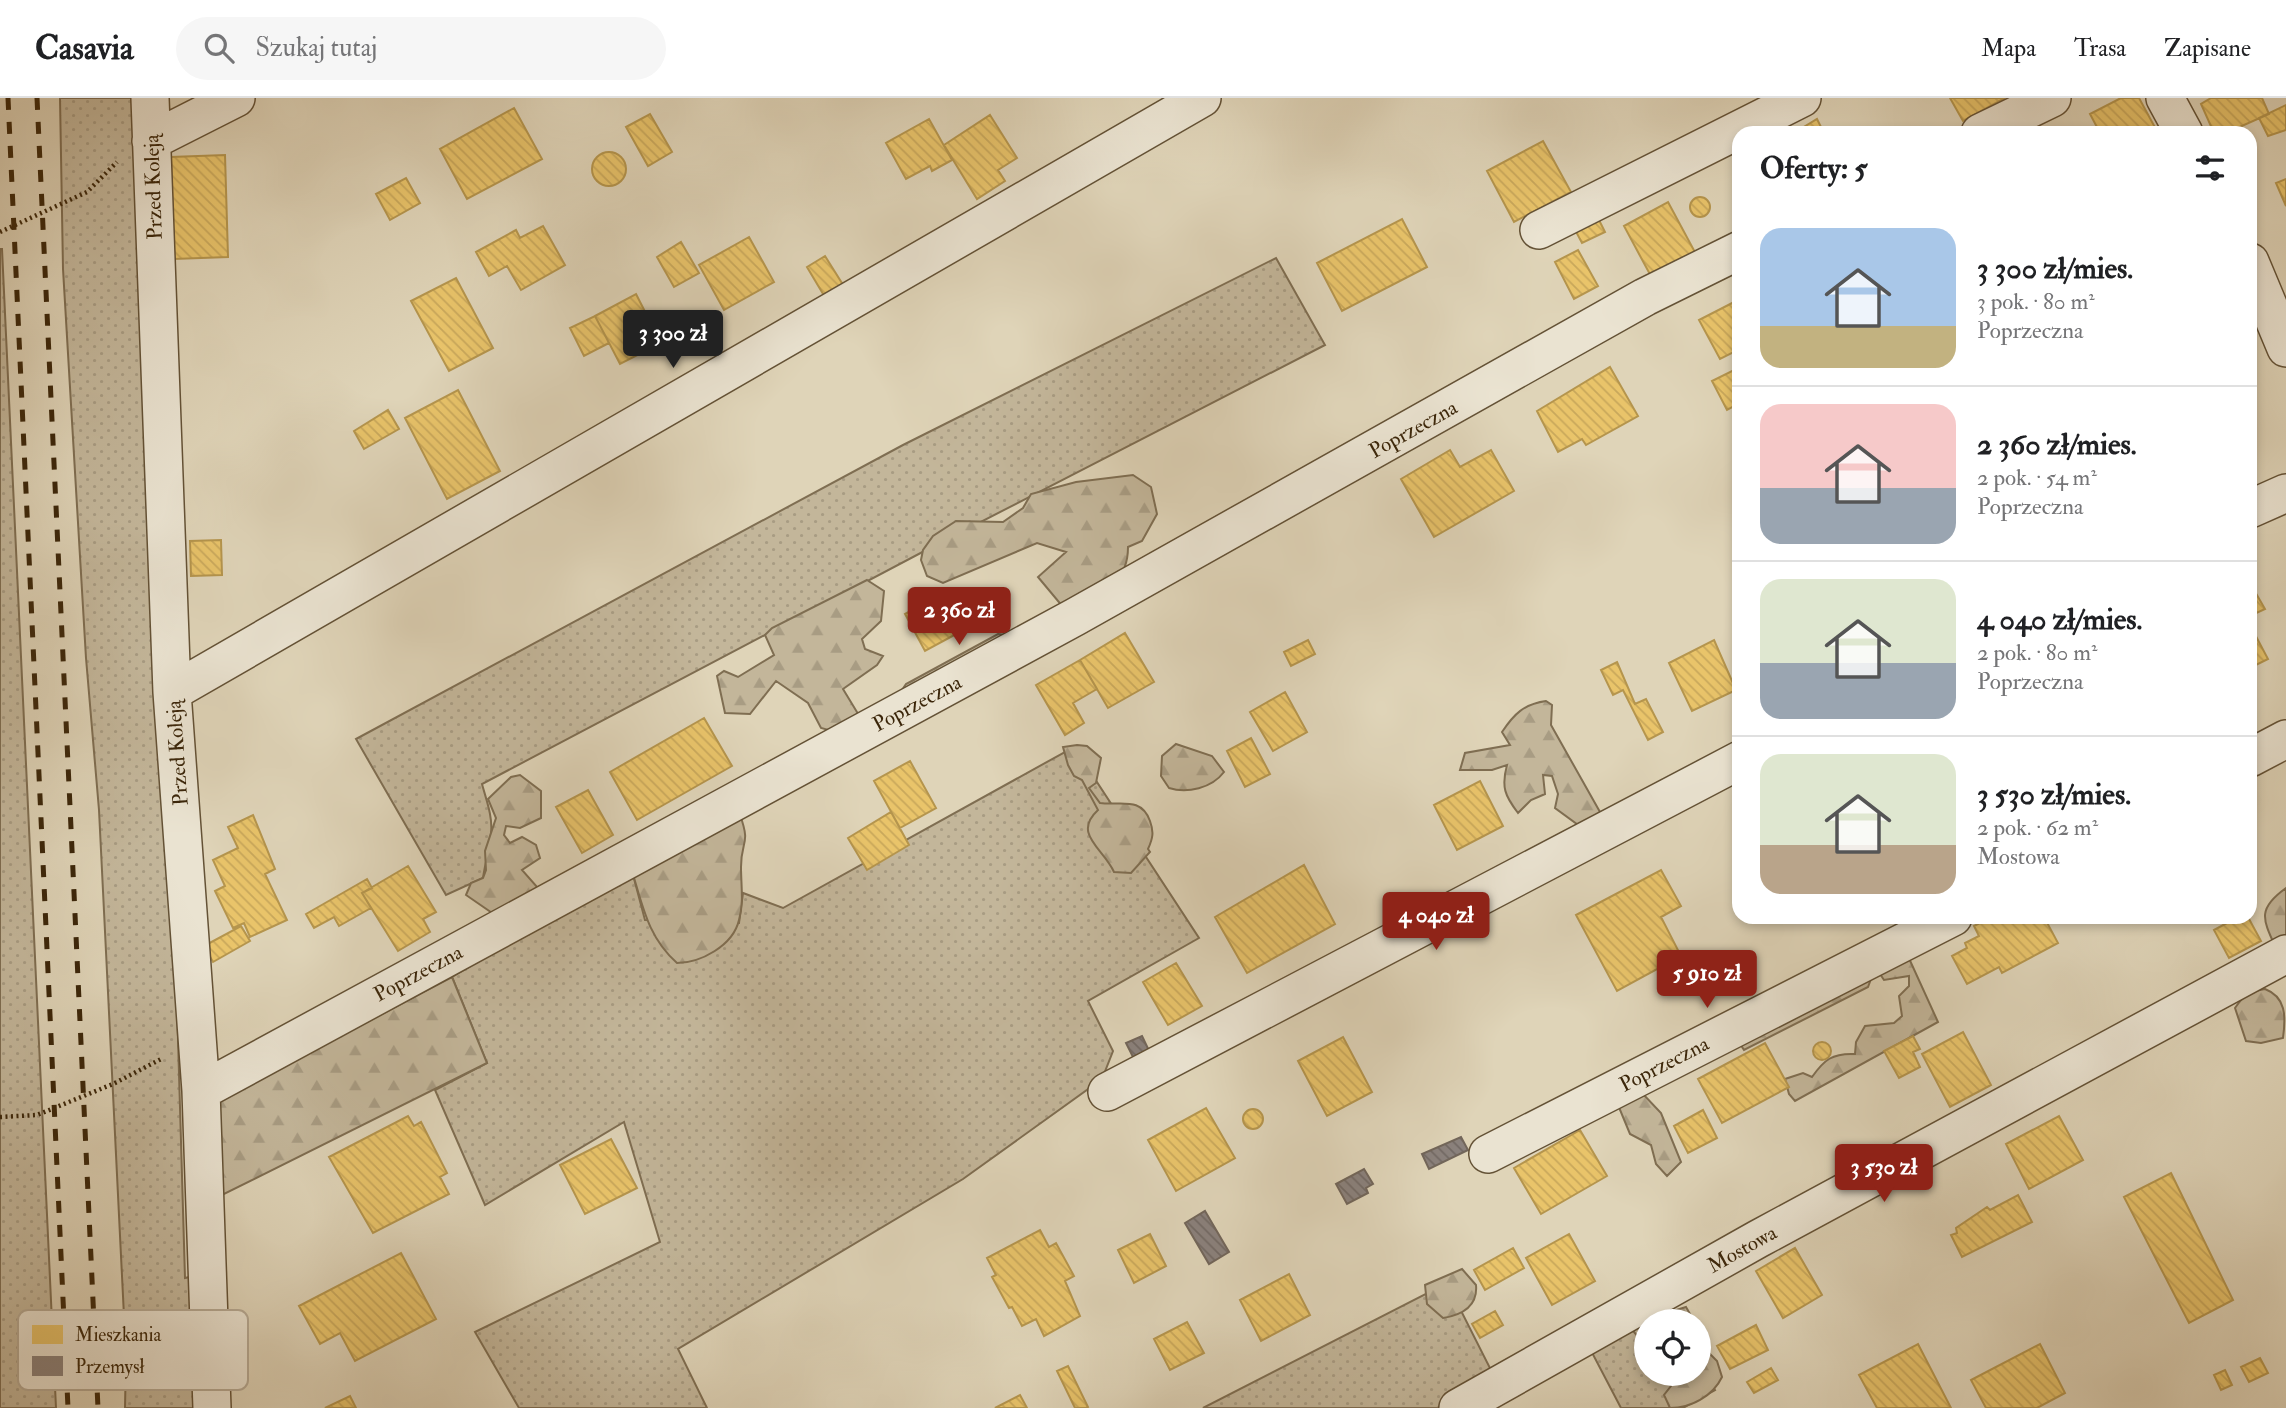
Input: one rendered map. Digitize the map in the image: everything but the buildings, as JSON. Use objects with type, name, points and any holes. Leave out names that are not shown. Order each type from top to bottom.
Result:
[{"type":"street","name":"Przed Koleją","points":[[150,98],[172,692],[200,1073],[208,1310]]},
{"type":"street","points":[[151,139],[236,98]]},
{"type":"street","points":[[172,692],[1202,98]]},
{"type":"street","points":[[1746,126],[1802,98]]},
{"type":"street","points":[[1994,126],[2052,98]]},
{"type":"street","points":[[2165,98],[2180,126]]},
{"type":"street","points":[[1539,230],[1732,133]]},
{"type":"street","name":"Poprzeczna","points":[[200,1073],[1063,624],[1645,297],[1732,254]]},
{"type":"street","points":[[2257,279],[2286,348]]},
{"type":"street","points":[[2257,506],[2286,493]]},
{"type":"street","points":[[2257,754],[2286,740]]},
{"type":"street","points":[[1107,1092],[1732,764]]},
{"type":"street","name":"Poprzeczna","points":[[1488,1154],[1939,924]]},
{"type":"street","name":"Mostowa","points":[[1458,1408],[1758,1239],[2286,954]]},
{"type":"street","name":"Przed Koleją","points":[[211,1390],[212,1408]]},
{"type":"path","points":[[0,232],[87,192],[141,140],[151,139]]},
{"type":"path","points":[[0,1117],[37,1115],[113,1084],[161,1058],[200,1073]]},
{"type":"green space","points":[[60,98],[137,98],[175,937],[185,1278],[189,1277],[191,1310],[124,1310],[99,810],[86,658],[63,269]]},
{"type":"green space","points":[[2,249],[51,1310],[18,1310],[18,1390],[55,1390],[56,1408],[0,1408]]},
{"type":"green space","points":[[1276,258],[1325,345],[932,547],[482,784],[491,827],[483,878],[446,895],[356,739],[903,445]]},
{"type":"green space","points":[[1133,475],[1151,487],[1157,514],[1142,541],[1128,547],[1127,561],[1116,580],[1098,592],[1063,607],[1038,577],[1066,552],[1037,543],[943,583],[927,576],[921,560],[923,550],[933,536],[956,521],[1003,522],[1023,508],[1031,494],[1076,482]]},
{"type":"green space","points":[[867,580],[884,591],[881,621],[862,639],[865,649],[883,656],[877,665],[843,689],[860,717],[843,734],[821,728],[808,703],[776,681],[750,714],[725,713],[717,676],[724,671],[738,677],[774,655],[765,635],[772,628]]},
{"type":"green space","points":[[998,634],[1016,636],[900,693],[906,684]]},
{"type":"green space","points":[[1546,701],[1552,705],[1551,725],[1600,812],[1595,820],[1581,827],[1555,808],[1558,794],[1552,776],[1543,775],[1545,794],[1531,800],[1518,813],[1505,791],[1507,765],[1492,770],[1460,770],[1465,753],[1510,745],[1502,732],[1511,720],[1526,707]]},
{"type":"green space","points":[[1176,744],[1212,756],[1224,772],[1206,786],[1191,790],[1169,788],[1161,776],[1162,756]]},
{"type":"green space","points":[[1087,746],[1101,758],[1096,783],[1089,788],[1100,803],[1135,805],[1146,813],[1150,821],[1150,852],[1131,873],[1114,872],[1089,834],[1088,826],[1098,810],[1082,780],[1074,776],[1063,747]]},
{"type":"green space","points":[[1074,747],[1199,938],[1088,1001],[1113,1051],[1102,1079],[963,1179],[678,1349],[707,1408],[519,1408],[475,1332],[660,1242],[624,1122],[485,1205],[435,1090],[487,1063],[452,977],[632,871],[645,920],[739,923],[743,893],[783,908]]},
{"type":"green space","points":[[520,775],[541,791],[541,818],[520,828],[506,826],[504,835],[510,843],[522,837],[536,845],[540,858],[522,870],[538,888],[498,917],[466,895],[471,883],[483,878],[486,870],[485,851],[496,818],[488,799],[511,777]]},
{"type":"green space","points":[[740,815],[745,838],[741,858],[741,907],[736,929],[723,945],[714,951],[696,960],[677,963],[653,932],[632,871]]},
{"type":"green space","points":[[2286,888],[2286,940],[2275,946],[2267,928],[2265,914],[2271,902]]},
{"type":"green space","points":[[1902,943],[1938,1022],[1795,1101],[1789,1094],[1785,1079],[1803,1073],[1812,1077],[1829,1059],[1855,1054],[1856,1042],[1865,1026],[1894,1023],[1902,1016],[1899,996],[1909,986],[1909,976],[1884,980],[1880,974],[1871,979],[1868,987],[1744,1050],[1733,1033]]},
{"type":"green space","points":[[452,977],[487,1063],[220,1196],[213,1103]]},
{"type":"green space","points":[[2265,989],[2281,1002],[2283,1038],[2261,1043],[2246,1041],[2235,1008],[2247,995]]},
{"type":"green space","points":[[1642,1093],[1661,1113],[1681,1162],[1667,1176],[1656,1164],[1651,1145],[1630,1134],[1618,1105]]},
{"type":"green space","points":[[1462,1269],[1476,1285],[1474,1299],[1467,1309],[1443,1318],[1427,1304],[1425,1285]]},
{"type":"green space","points":[[1447,1283],[1494,1376],[1437,1408],[1203,1408]]},
{"type":"green space","points":[[1667,1302],[1671,1309],[1654,1309]]},
{"type":"green space","points":[[1634,1320],[1634,1386],[1711,1386],[1711,1383],[1715,1390],[1683,1408],[1621,1408],[1588,1345]]},
{"type":"green space","points":[[1711,1355],[1717,1361],[1722,1377],[1713,1390],[1700,1400],[1686,1406],[1670,1408],[1664,1395],[1671,1386],[1711,1386]]},
{"type":"green space","points":[[125,1390],[196,1390],[197,1408],[125,1408]]},
{"type":"railway","points":[[8,98],[64,1310]]},
{"type":"railway","points":[[37,98],[93,1310]]},
{"type":"railway","points":[[67,1390],[68,1408]]},
{"type":"railway","points":[[97,1390],[98,1408]]}]
